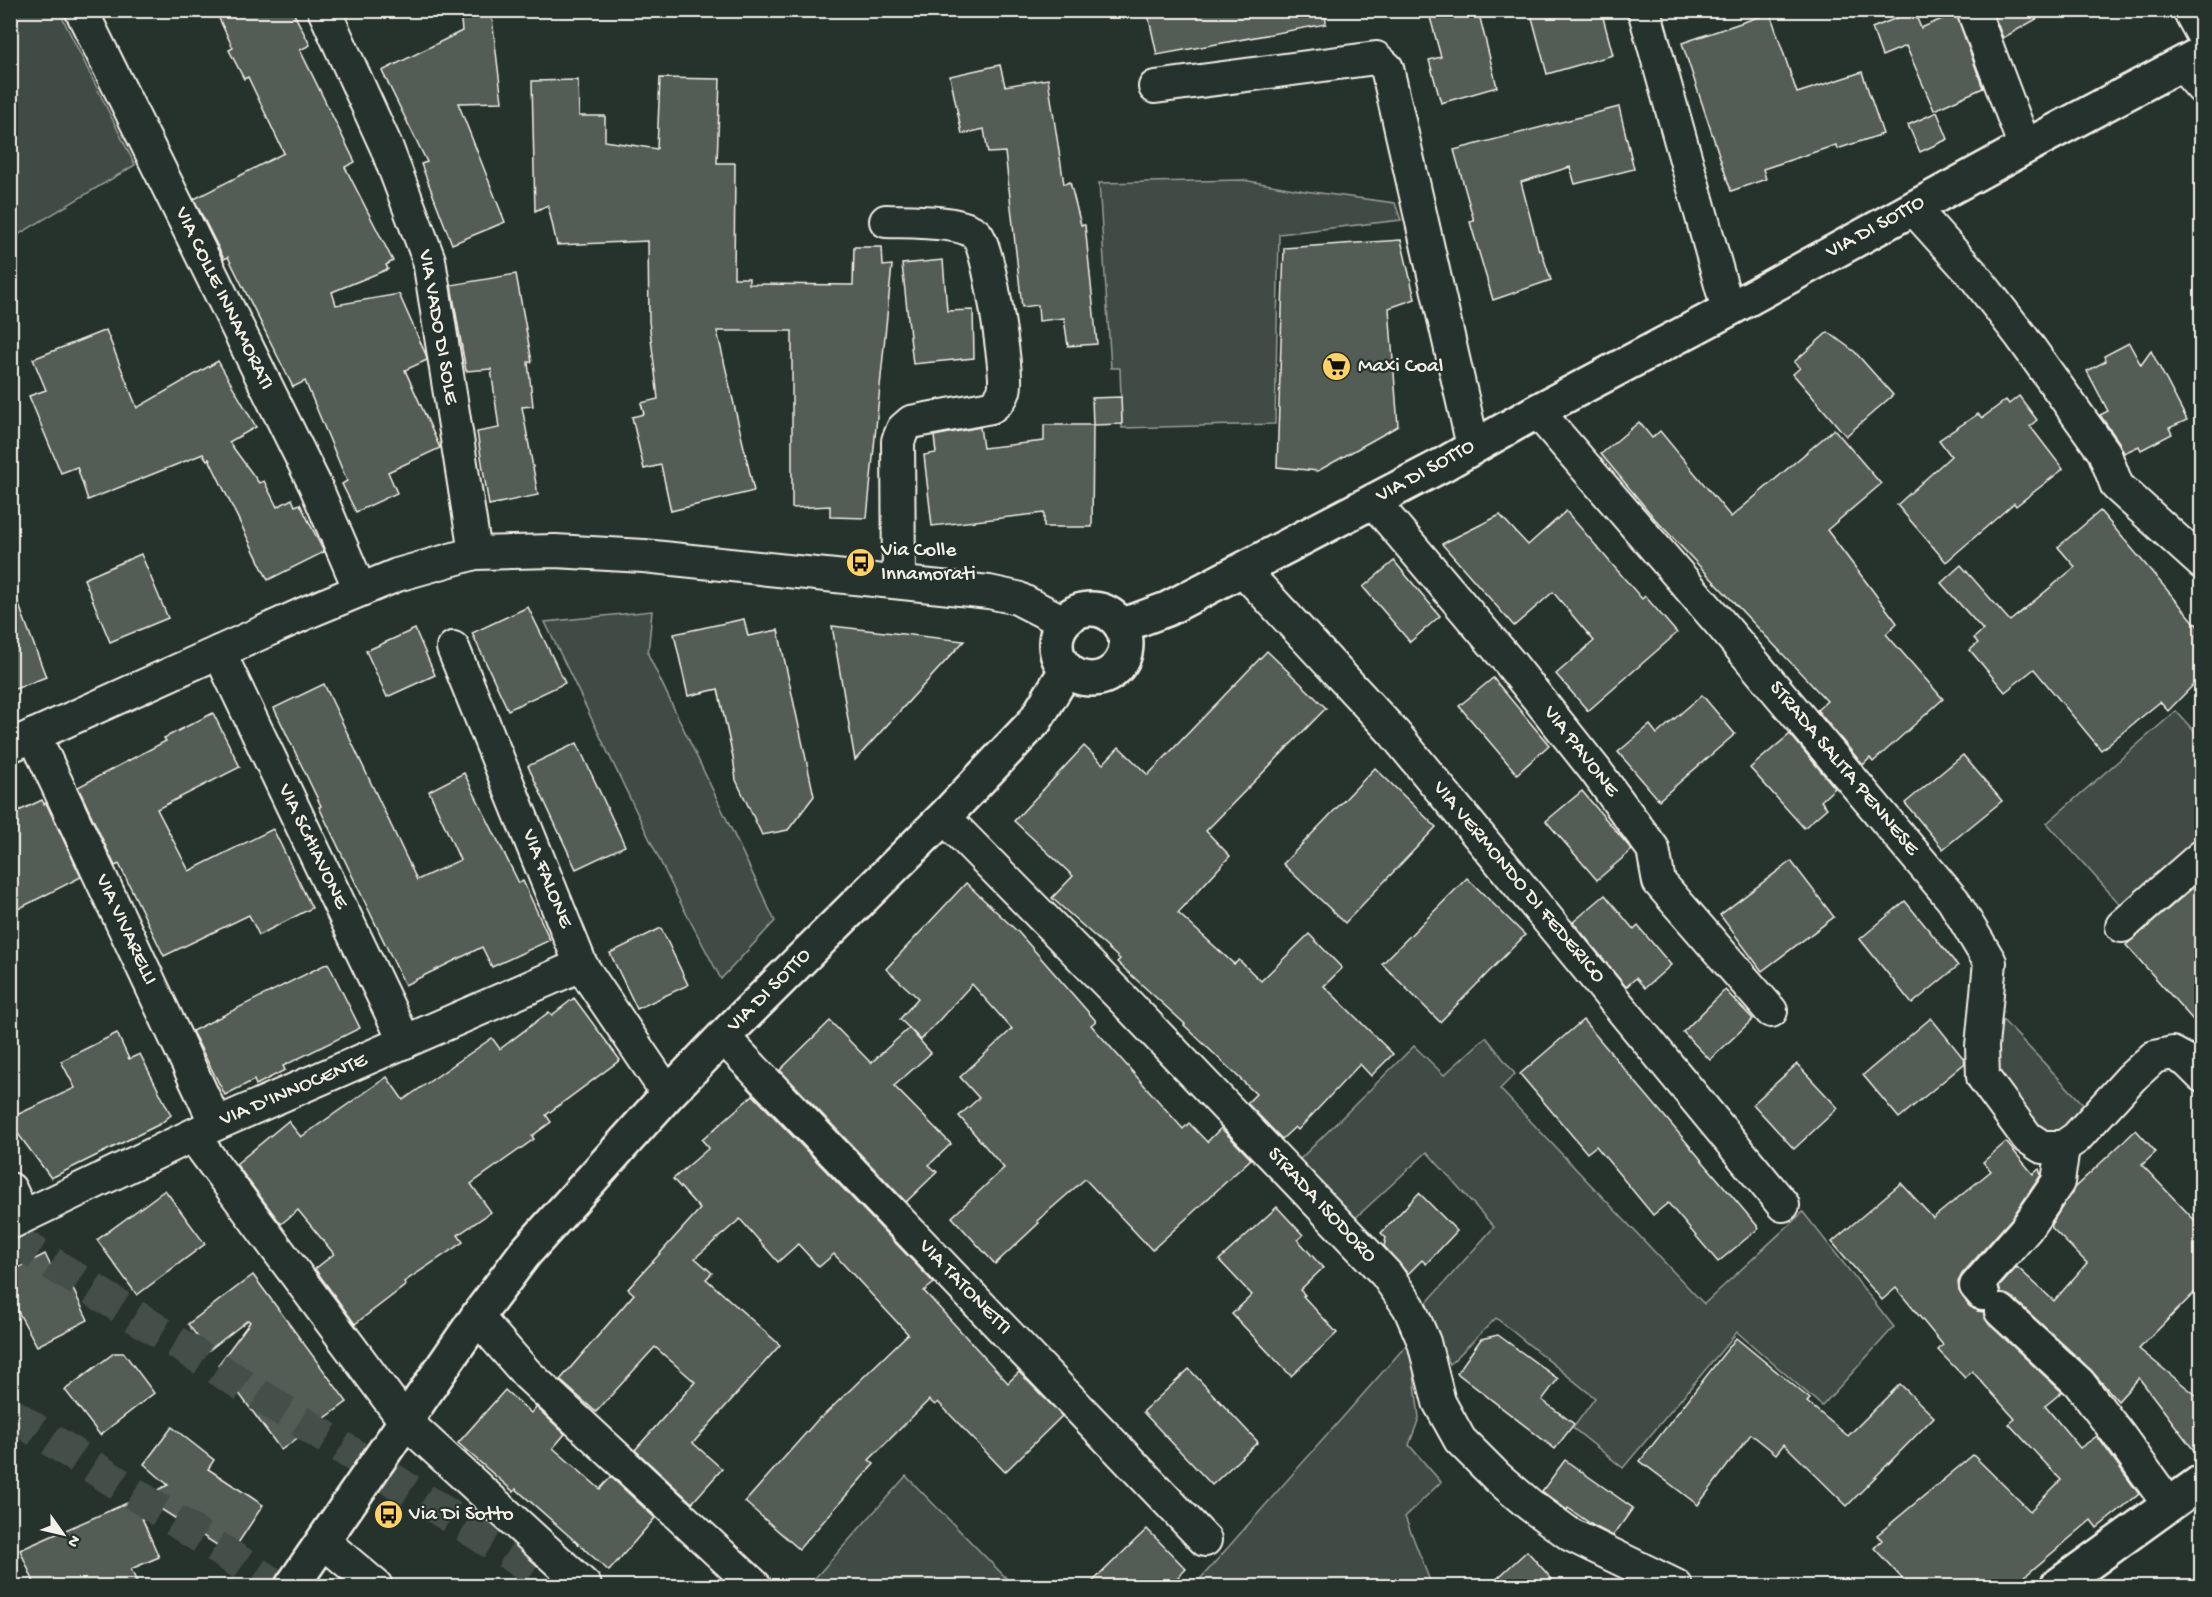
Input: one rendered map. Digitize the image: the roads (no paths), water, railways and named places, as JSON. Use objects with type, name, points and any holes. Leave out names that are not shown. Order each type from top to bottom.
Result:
[{"type":"street","name":"VIA COLLE INNAMORATI","points":[[81,10],[315,485],[360,590]]},
{"type":"street","name":"VIA VADO DI SOLE","points":[[324,10],[386,146],[429,260],[475,554]]},
{"type":"street","points":[[1644,10],[1728,310]]},
{"type":"street","points":[[1973,10],[2025,147]]},
{"type":"street","points":[[2189,10],[2202,34]]},
{"type":"street","points":[[1155,87],[1376,58],[1387,68],[1473,446]]},
{"type":"street","name":"VIA DI SOTTO","points":[[1121,626],[1167,609],[1243,570],[1728,310],[2025,147],[2195,68]]},
{"type":"street","points":[[1913,208],[1976,278],[2021,336],[2104,452],[2117,486],[2202,563]]},
{"type":"street","points":[[886,221],[963,227],[978,235],[985,253],[999,326],[1005,386],[1001,399],[991,407],[911,422],[903,429],[898,441],[899,582]]},
{"type":"street","name":"STRADA SALITA PENNESE","points":[[1537,411],[1726,630],[1953,900],[1990,962],[1982,1046],[1983,1077],[2027,1137],[2042,1147],[2063,1147]]},
{"type":"street","name":"VIA PAVONE","points":[[1372,501],[1510,663],[1595,770],[1653,849],[1659,882],[1771,1011]]},
{"type":"street","points":[[22,741],[360,590],[397,575],[475,554],[555,551],[644,556],[989,592],[1017,598],[1064,622]]},
{"type":"street","name":"VIA VERMONDO DI FEDERICO","points":[[1243,570],[1394,733],[1783,1204]]},
{"type":"street","points":[[1094,609],[1114,618],[1121,626],[1125,636],[1123,658],[1117,668],[1108,675],[1086,679],[1067,669],[1057,651],[1056,640],[1064,622],[1072,615],[1082,610],[1094,609]]},
{"type":"street","name":"VIA FALONE","points":[[453,648],[581,965],[668,1094]]},
{"type":"street","name":"VIA SCHIAVONE","points":[[219,652],[405,1042]]},
{"type":"street","name":"VIA DI SOTTO","points":[[292,1587],[477,1317],[525,1253],[723,1036],[944,817],[1035,721],[1067,669]]},
{"type":"street","name":"VIA VIVARELLI","points":[[22,741],[205,1130],[405,1421],[585,1587]]},
{"type":"street","name":"STRADA ISODORO","points":[[944,817],[1120,996],[1386,1274],[1409,1307],[1424,1342],[1439,1402],[1460,1440],[1498,1478],[1571,1535],[1676,1587]]},
{"type":"street","points":[[2122,926],[2202,856]]},
{"type":"street","name":"VIA D'INNOCENTE","points":[[15,1209],[205,1130],[581,965]]},
{"type":"street","name":"VIA TATONETTI","points":[[723,1036],[1205,1540]]},
{"type":"street","points":[[2169,1505],[2079,1383],[1976,1286],[2030,1223],[2058,1182],[2063,1147],[2076,1138],[2131,1078],[2154,1057],[2172,1053],[2187,1061],[2202,1076]]},
{"type":"street","points":[[477,1317],[527,1374],[755,1587]]},
{"type":"street","points":[[2057,1587],[2202,1481]]},
{"type":"street","points":[[324,1542],[376,1587]]},
{"type":"tunnel","points":[[10,1237],[560,1586]]},
{"type":"tunnel","points":[[10,1413],[276,1586]]},
{"type":"place","name":"Maxi Coal","points":[[1337,367]]},
{"type":"place","name":"Via Colle Innamorati","points":[[860,563]]},
{"type":"place","name":"Via Di Sotto","points":[[388,1515]]}]
